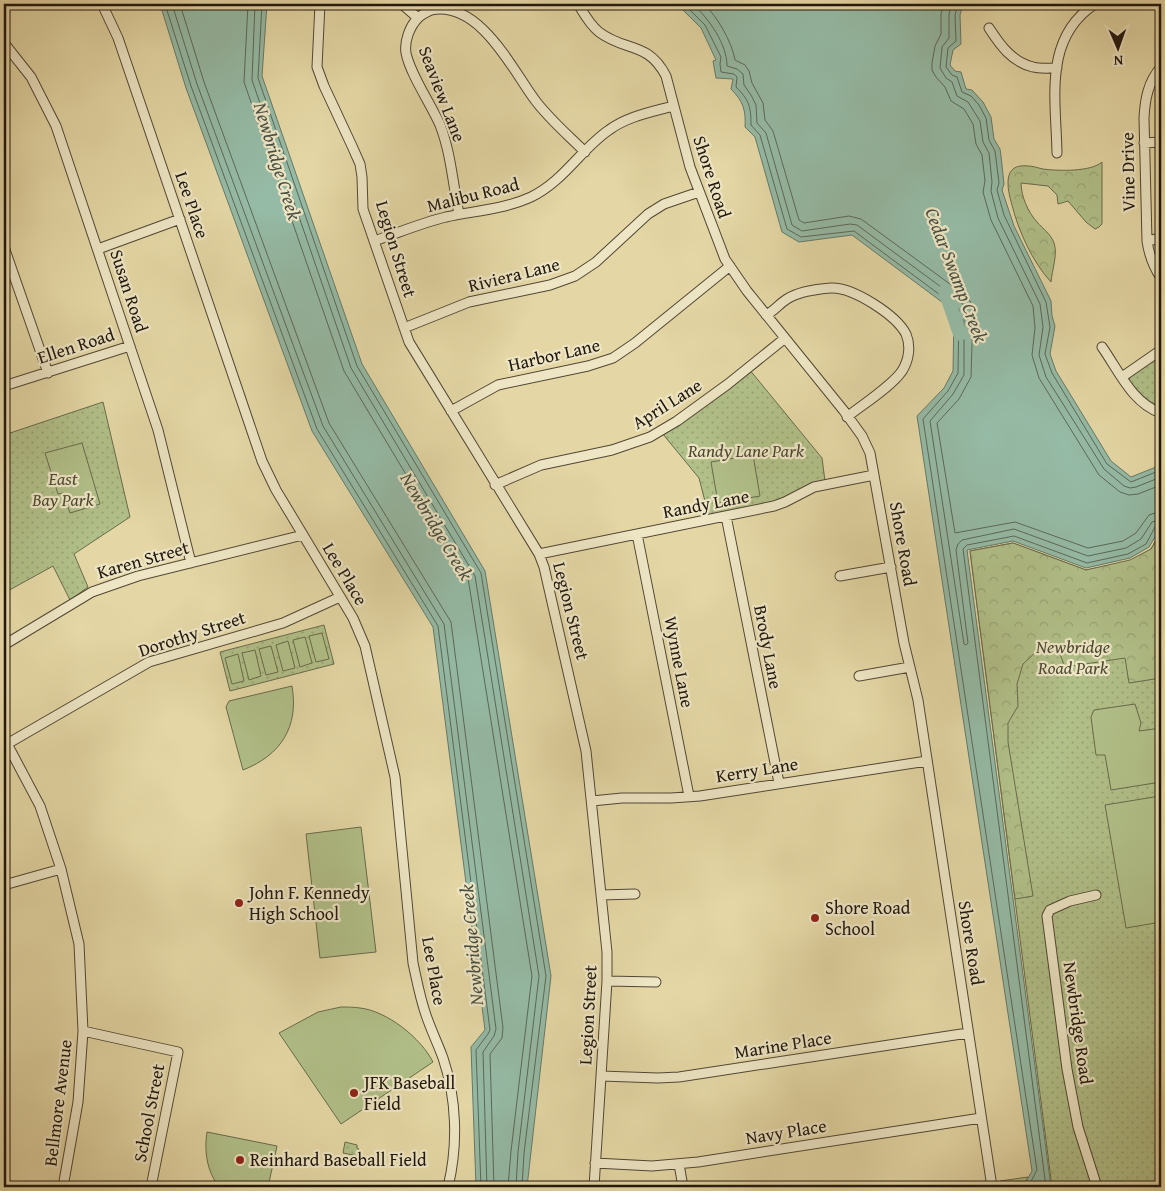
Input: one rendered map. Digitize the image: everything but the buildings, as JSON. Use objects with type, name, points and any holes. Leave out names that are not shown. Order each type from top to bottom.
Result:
[{"type":"street","name":"Lee Place","points":[[102,4],[118,38],[262,461],[276,490],[353,618],[366,646],[396,777],[414,963],[421,1000],[450,1080],[455,1143],[448,1187]]},
{"type":"street","name":"Legion Street","points":[[320,4],[316,60],[318,68],[324,86],[360,164],[363,209],[404,328],[410,342],[451,411],[539,554],[551,594],[586,751],[607,952],[607,981],[594,1187]]},
{"type":"street","points":[[402,4],[418,18],[438,6],[452,4],[468,9],[480,18],[492,30],[536,101],[584,152]]},
{"type":"street","name":"Shore Road","points":[[578,4],[592,26],[599,32],[613,40],[646,52],[655,59],[666,76],[690,167],[717,243],[725,259],[746,291],[844,411],[865,442],[871,458],[904,643],[918,700],[992,1187]]},
{"type":"street","points":[[1057,153],[1057,68],[1061,45],[1068,30],[1079,17],[1095,4]]},
{"type":"street","name":"Seaview Lane","points":[[418,18],[407,38],[406,53],[440,126],[459,214]]},
{"type":"street","points":[[989,28],[1007,52],[1018,61],[1033,67],[1057,68]]},
{"type":"street","name":"Susan Road","points":[[4,43],[30,77],[56,126],[158,430],[191,563]]},
{"type":"street","name":"Vine Drive","points":[[1161,67],[1149,86],[1145,102],[1144,143],[1147,241],[1154,268],[1161,278]]},
{"type":"street","name":"Malibu Road","points":[[374,241],[434,220],[514,203],[532,196],[555,181],[607,131],[619,123],[673,106]]},
{"type":"street","points":[[1144,143],[1161,142]]},
{"type":"street","name":"Riviera Lane","points":[[404,328],[470,302],[550,285],[574,276],[596,262],[648,214],[664,204],[699,192]]},
{"type":"street","points":[[98,249],[180,219]]},
{"type":"street","points":[[1147,241],[1161,238]]},
{"type":"street","points":[[4,247],[48,373]]},
{"type":"street","name":"Harbor Lane","points":[[451,411],[498,385],[588,366],[613,358],[635,343],[730,266]]},
{"type":"street","points":[[766,315],[788,298],[798,294],[830,288],[842,288],[850,290],[889,315],[903,329],[909,344],[909,352],[907,362],[901,372],[892,382],[847,417]]},
{"type":"street","name":"April Lane","points":[[495,484],[541,465],[612,450],[650,437],[677,421],[728,384],[784,339]]},
{"type":"street","name":"Ellen Road","points":[[4,386],[130,346]]},
{"type":"street","points":[[1102,347],[1138,400],[1149,409],[1161,413]]},
{"type":"street","points":[[1122,376],[1161,350]]},
{"type":"street","name":"Randy Lane","points":[[539,554],[774,506],[786,502],[814,487],[874,475]]},
{"type":"street","name":"Brody Lane","points":[[726,516],[779,783]]},
{"type":"street","name":"Wynne Lane","points":[[637,534],[689,796]]},
{"type":"street","name":"Karen Street","points":[[4,646],[92,592],[138,576],[303,535]]},
{"type":"street","points":[[840,576],[891,567]]},
{"type":"street","name":"Dorothy Street","points":[[6,741],[149,662],[283,623],[340,597]]},
{"type":"street","points":[[859,676],[910,666]]},
{"type":"street","name":"Bellmore Avenue","points":[[6,741],[40,806],[62,869],[79,944],[83,1031],[78,1102],[63,1187]]},
{"type":"street","name":"Kerry Lane","points":[[592,801],[622,798],[700,796],[927,761]]},
{"type":"street","points":[[4,885],[62,869]]},
{"type":"street","points":[[601,895],[635,894]]},
{"type":"street","name":"Newbridge Road","points":[[1096,895],[1070,901],[1050,910],[1047,916],[1072,1098],[1078,1127],[1097,1187]]},
{"type":"street","points":[[607,981],[656,982]]},
{"type":"street","name":"School Street","points":[[83,1031],[178,1052],[151,1187]]},
{"type":"street","name":"Marine Place","points":[[601,1076],[679,1077],[968,1033]]},
{"type":"street","name":"Navy Place","points":[[595,1163],[652,1166],[679,1164],[981,1118]]},
{"type":"street","points":[[679,1164],[683,1187]]},
{"type":"green space","points":[[1102,162],[1102,224],[1095,229],[1086,222],[1068,201],[1058,204],[1057,195],[1048,186],[1021,183],[1022,193],[1028,209],[1054,243],[1055,257],[1051,282],[1032,256],[1018,225],[1009,191],[1008,178],[1010,173],[1014,168],[1020,166],[1049,170],[1074,170],[1090,168]]},
{"type":"green space","points":[[1161,353],[1161,411],[1150,406],[1129,382],[1130,373]]},
{"type":"green space","name":"Randy Lane Park","points":[[749,369],[822,458],[825,481],[772,505],[709,517],[699,478],[662,433]]},
{"type":"green space","name":"East Bay Park","points":[[103,402],[130,517],[74,554],[88,587],[70,600],[53,566],[4,593],[4,435]]},
{"type":"green space","points":[[82,443],[100,504],[70,513],[63,493],[58,494],[45,453]]},
{"type":"green space","points":[[753,455],[760,496],[718,503],[711,462]]},
{"type":"green space","name":"Newbridge Road Park","points":[[1161,531],[1161,1187],[1052,1187],[970,551],[1013,543],[1086,570],[1131,561],[1151,549]]},
{"type":"green space","points":[[1161,531],[1161,678],[1129,683],[1125,658],[1065,667],[1060,654],[1051,644],[1040,648],[1023,664],[1017,684],[1018,706],[1008,723],[1008,742],[1033,896],[1015,899],[970,551],[1013,543],[1086,570],[1130,560],[1151,549]]},
{"type":"green space","points":[[324,625],[334,664],[230,691],[220,652]]},
{"type":"green space","points":[[322,633],[329,659],[316,662],[309,636]]},
{"type":"green space","points":[[305,637],[312,663],[300,667],[293,640]]},
{"type":"green space","points":[[288,641],[295,668],[283,671],[276,645]]},
{"type":"green space","points":[[271,646],[278,672],[266,675],[259,649]]},
{"type":"green space","points":[[255,650],[261,676],[249,680],[242,653]]},
{"type":"green space","points":[[238,654],[244,681],[232,684],[225,658]]},
{"type":"green space","points":[[292,686],[293,714],[290,727],[284,738],[268,756],[243,770],[226,707],[229,701]]},
{"type":"green space","points":[[1135,704],[1141,723],[1139,731],[1161,728],[1161,782],[1111,790],[1105,755],[1096,755],[1091,717],[1094,710]]},
{"type":"green space","points":[[1160,796],[1161,922],[1126,928],[1105,805]]},
{"type":"green space","points":[[361,827],[376,952],[320,958],[306,834]]},
{"type":"green space","name":"JFK Baseball Field","points":[[341,1007],[370,1010],[392,1020],[412,1035],[428,1053],[433,1062],[341,1124],[279,1033],[318,1012]]},
{"type":"green space","name":"Reinhard Baseball Field","points":[[207,1132],[277,1146],[268,1187],[219,1187],[207,1161]]},
{"type":"green space","points":[[345,1142],[357,1145],[359,1149],[358,1156],[343,1153]]},
{"type":"green space","points":[[1028,1177],[1023,1187],[1001,1187],[1000,1181]]},
{"type":"water","name":"Newbridge Creek","points":[[160,4],[267,4],[262,76],[362,364],[485,571],[551,976],[527,1187],[476,1187],[471,1047],[485,1030],[433,627],[312,431],[186,88]]},
{"type":"water","points":[[677,4],[963,4],[960,15],[961,44],[953,50],[950,65],[955,71],[961,72],[966,89],[972,90],[983,102],[991,117],[994,139],[1000,149],[1004,184],[1002,190],[1014,226],[1051,301],[1055,326],[1050,354],[1056,371],[1111,461],[1131,477],[1161,465],[1161,527],[1149,547],[1130,558],[1086,568],[1013,541],[967,550],[1051,1187],[1023,1187],[1032,1171],[917,416],[944,388],[953,371],[954,311],[852,235],[799,242],[782,232],[755,137],[745,127],[743,106],[731,89],[733,79],[716,78],[713,61],[716,60],[701,28]]},
{"type":"waterway","name":"Cedar Swamp Creek","points":[[945,291],[960,334]]},
{"type":"place","name":"John F. Kennedy High School","points":[[239,903]]},
{"type":"place","name":"Shore Road School","points":[[815,918]]},
{"type":"place","name":"JFK Baseball Field","points":[[354,1093]]},
{"type":"place","name":"Reinhard Baseball Field","points":[[240,1160]]}]
